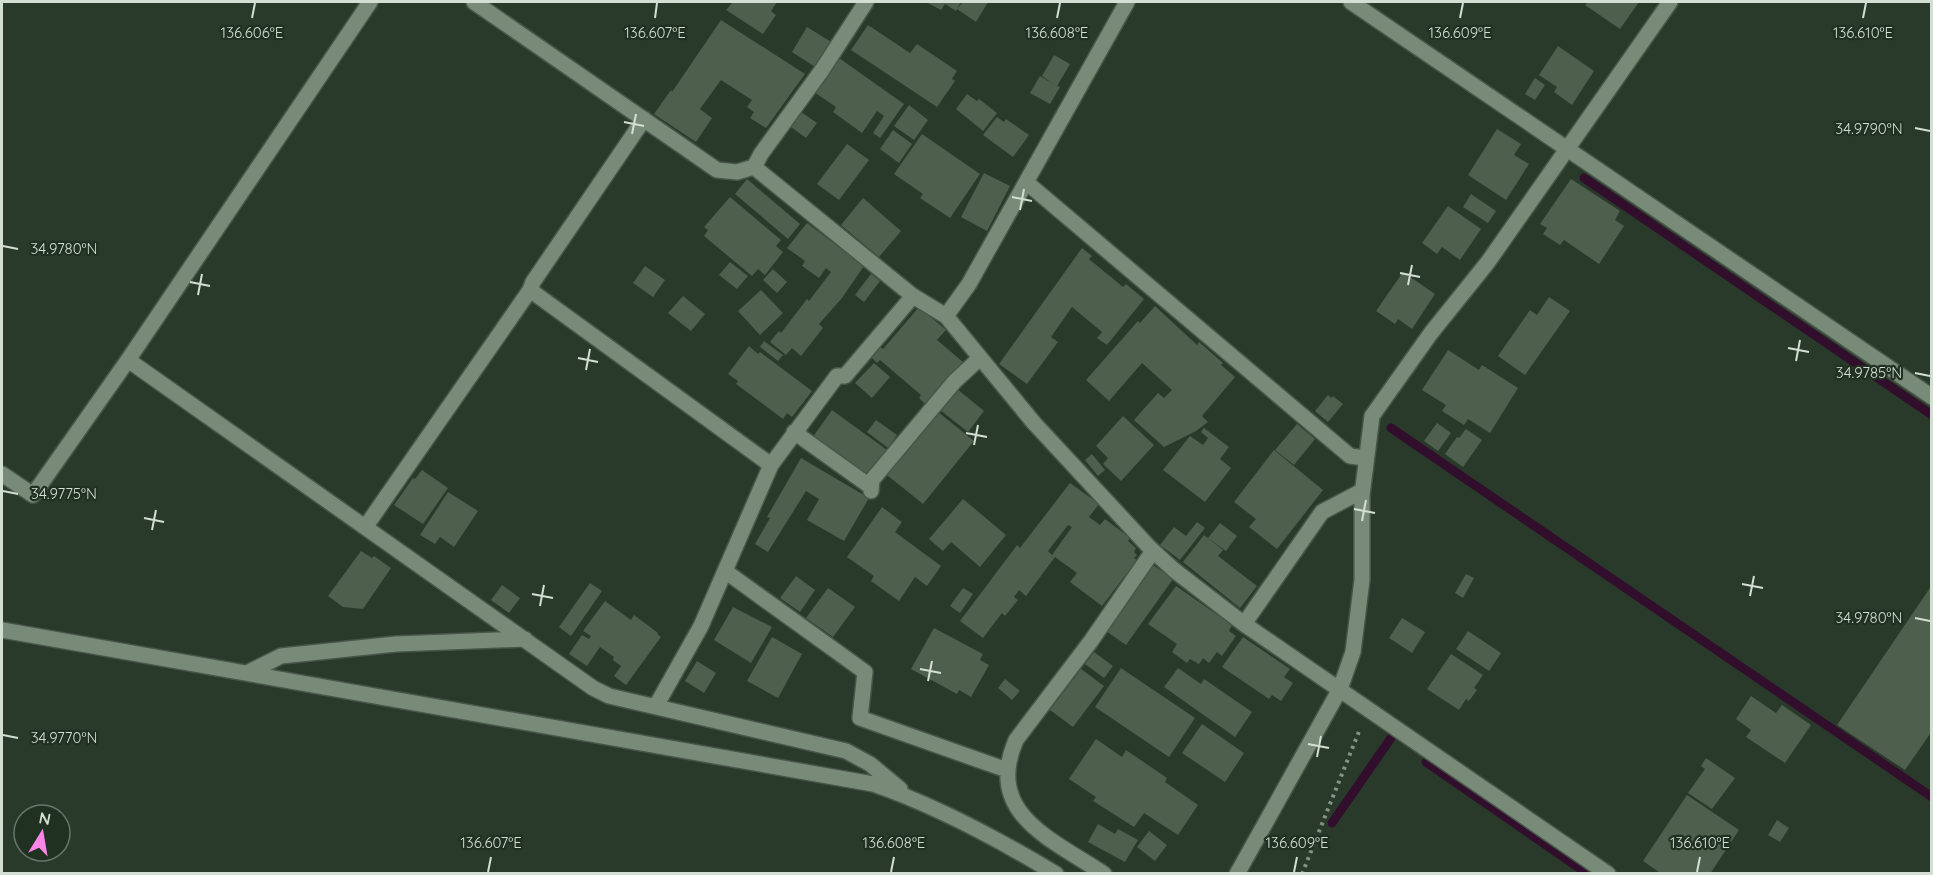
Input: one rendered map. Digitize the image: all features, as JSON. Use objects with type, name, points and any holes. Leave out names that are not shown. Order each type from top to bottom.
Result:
[{"type":"street","points":[[2,474],[33,495],[128,360],[370,2]]},
{"type":"street","points":[[474,2],[717,170],[737,172],[754,167],[866,2]]},
{"type":"street","points":[[946,316],[969,284],[1127,2]]},
{"type":"street","points":[[1350,2],[1932,397]]},
{"type":"street","points":[[1237,873],[1340,689],[1353,652],[1362,580],[1362,491],[1372,416],[1431,333],[1488,262],[1670,2]]},
{"type":"street","points":[[366,526],[530,290],[533,282],[644,118]]},
{"type":"street","points":[[754,167],[913,296],[946,316],[1034,423],[1153,551],[1174,570],[1244,624],[1608,873]]},
{"type":"street","points":[[1026,182],[1350,456],[1365,458]]},
{"type":"street","points":[[530,290],[771,465]]},
{"type":"street","points":[[656,706],[701,626],[771,465],[837,376],[845,376],[913,296]]},
{"type":"street","points":[[794,432],[871,489],[872,480],[933,406],[980,358]]},
{"type":"street","points":[[128,360],[593,688],[609,696],[846,752],[870,764],[908,796]]},
{"type":"street","points":[[1244,624],[1322,512],[1362,491]]},
{"type":"street","points":[[1104,873],[1044,834],[1021,815],[1011,801],[1007,770],[1016,740],[1091,641],[1153,551]]},
{"type":"street","points":[[725,571],[865,672],[860,718],[1007,770]]},
{"type":"street","points":[[2,630],[864,782],[908,796],[1013,848],[1056,873]]},
{"type":"street","points":[[247,673],[281,656],[396,644],[525,639]]},
{"type":"path","points":[[1302,873],[1368,708]]},
{"type":"building","points":[[733,2],[777,2],[771,11],[776,15],[763,34],[726,10]]},
{"type":"building","points":[[926,2],[961,2],[956,11],[945,4],[941,10]]},
{"type":"building","points":[[963,2],[988,2],[976,22],[957,9]]},
{"type":"building","points":[[1588,2],[1639,2],[1620,29],[1585,5]]},
{"type":"building","points":[[721,20],[805,74],[766,128],[750,118],[754,112],[747,107],[752,100],[721,80],[700,109],[712,118],[696,142],[654,114],[671,90],[672,92]]},
{"type":"building","points":[[868,25],[910,53],[917,44],[957,71],[952,79],[955,81],[937,107],[851,50]]},
{"type":"building","points":[[807,27],[833,43],[817,68],[792,52]]},
{"type":"building","points":[[1558,46],[1594,71],[1572,105],[1554,92],[1557,87],[1539,75]]},
{"type":"building","points":[[1054,55],[1070,64],[1050,104],[1030,93],[1040,76],[1053,84],[1042,76]]},
{"type":"building","points":[[839,58],[904,104],[880,138],[873,133],[884,116],[877,111],[862,133],[833,112],[836,107],[814,92]]},
{"type":"building","points":[[1535,78],[1545,85],[1535,100],[1525,94]]},
{"type":"building","points":[[967,94],[977,101],[979,99],[997,113],[983,131],[956,109]]},
{"type":"building","points":[[909,105],[928,120],[914,140],[894,126]]},
{"type":"building","points":[[801,112],[817,123],[806,138],[791,127]]},
{"type":"building","points":[[997,117],[1004,122],[1006,119],[1029,135],[1013,157],[983,135]]},
{"type":"building","points":[[1497,129],[1521,144],[1514,155],[1529,164],[1506,200],[1468,175]]},
{"type":"building","points":[[893,130],[912,144],[899,163],[880,149]]},
{"type":"building","points":[[922,134],[980,174],[950,218],[920,198],[923,194],[894,174]]},
{"type":"building","points":[[847,144],[869,160],[839,200],[817,184]]},
{"type":"building","points":[[984,173],[1010,186],[987,231],[961,217]]},
{"type":"building","points":[[747,179],[800,224],[788,239],[735,194]]},
{"type":"building","points":[[1571,179],[1620,211],[1615,220],[1624,226],[1599,264],[1564,240],[1560,245],[1543,234],[1547,228],[1540,224]]},
{"type":"building","points":[[1471,194],[1496,211],[1488,223],[1463,207]]},
{"type":"building","points":[[730,197],[781,240],[776,246],[783,252],[765,275],[758,269],[752,276],[704,236],[708,230],[704,227]]},
{"type":"building","points":[[863,198],[901,231],[879,257],[841,225]]},
{"type":"building","points":[[1448,206],[1481,229],[1460,260],[1442,247],[1437,254],[1422,243]]},
{"type":"building","points":[[807,223],[864,266],[842,298],[819,324],[823,328],[801,356],[792,348],[786,355],[770,342],[779,331],[781,333],[807,299],[809,301],[831,272],[826,268],[819,278],[802,266],[805,261],[787,248]]},
{"type":"building","points":[[1082,248],[1092,256],[1089,259],[1123,287],[1126,284],[1144,299],[1107,345],[1097,338],[1102,332],[1072,307],[1051,337],[1058,342],[1027,384],[999,364]]},
{"type":"building","points":[[730,262],[748,276],[737,289],[719,275]]},
{"type":"building","points":[[645,266],[665,280],[653,297],[633,283]]},
{"type":"building","points":[[773,269],[787,282],[777,293],[763,280]]},
{"type":"building","points":[[1403,272],[1435,294],[1412,329],[1398,319],[1395,324],[1376,311]]},
{"type":"building","points":[[871,274],[880,281],[864,302],[855,295]]},
{"type":"building","points":[[761,290],[783,313],[760,335],[738,311]]},
{"type":"building","points":[[683,296],[705,314],[691,331],[668,313]]},
{"type":"building","points":[[1549,297],[1570,311],[1525,375],[1498,356],[1530,310],[1537,315]]},
{"type":"building","points":[[1155,306],[1197,345],[1199,342],[1223,363],[1221,365],[1235,377],[1202,416],[1208,422],[1196,431],[1164,447],[1134,420],[1158,393],[1164,398],[1172,390],[1142,363],[1109,401],[1086,380],[1138,321],[1140,323]]},
{"type":"building","points":[[919,307],[946,330],[937,340],[963,362],[927,406],[919,398],[921,395],[880,360],[877,363],[871,357],[880,347],[883,349]]},
{"type":"building","points":[[764,341],[783,355],[778,361],[760,347]]},
{"type":"building","points":[[749,346],[812,391],[792,417],[787,413],[783,419],[736,384],[738,381],[728,374]]},
{"type":"building","points":[[1448,350],[1479,370],[1482,365],[1518,388],[1490,433],[1468,419],[1464,425],[1442,411],[1446,405],[1422,390]]},
{"type":"building","points":[[874,363],[890,377],[872,398],[855,383]]},
{"type":"building","points":[[957,389],[984,411],[968,432],[940,410]]},
{"type":"building","points":[[1328,395],[1343,404],[1328,422],[1315,411]]},
{"type":"building","points":[[832,410],[887,450],[867,478],[812,438]]},
{"type":"building","points":[[938,412],[974,441],[923,504],[887,475]]},
{"type":"building","points":[[1123,416],[1154,445],[1121,481],[1103,464],[1108,458],[1096,446]]},
{"type":"building","points":[[876,420],[897,435],[888,448],[867,432]]},
{"type":"building","points":[[1437,423],[1451,433],[1438,451],[1424,441]]},
{"type":"building","points":[[1297,424],[1315,439],[1294,465],[1275,450]]},
{"type":"building","points":[[1204,428],[1229,447],[1220,459],[1231,468],[1205,502],[1163,470],[1190,436],[1203,445],[1208,438],[1201,432]]},
{"type":"building","points":[[1466,429],[1482,440],[1463,467],[1445,454]]},
{"type":"building","points":[[1274,450],[1323,490],[1277,549],[1249,527],[1256,519],[1234,502]]},
{"type":"building","points":[[1092,454],[1105,470],[1098,476],[1085,460]]},
{"type":"building","points":[[801,458],[869,498],[844,541],[807,520],[819,499],[806,491],[768,552],[755,544],[770,518],[767,517]]},
{"type":"building","points":[[422,470],[448,488],[423,524],[394,505],[413,478],[415,479]]},
{"type":"building","points":[[1070,483],[1099,504],[1089,517],[1100,525],[1105,519],[1130,538],[1128,541],[1136,548],[1134,552],[1137,555],[1134,558],[1137,560],[1102,606],[1070,582],[1077,573],[1055,557],[1026,596],[1019,590],[1014,597],[1018,600],[1005,616],[1002,613],[983,638],[960,621],[1017,545],[1020,548]],"holes":[[[1068,525],[1072,527],[1052,555],[1048,551]]]},
{"type":"building","points":[[448,492],[478,511],[454,547],[440,537],[435,544],[420,535]]},
{"type":"building","points":[[963,499],[1006,535],[980,567],[951,542],[943,551],[929,539]]},
{"type":"building","points":[[882,507],[902,522],[895,532],[941,566],[927,586],[915,577],[899,601],[871,581],[874,576],[847,557]]},
{"type":"building","points":[[1197,522],[1205,528],[1180,560],[1160,545],[1174,527],[1186,536]]},
{"type":"building","points":[[1220,523],[1237,536],[1226,551],[1208,538]]},
{"type":"building","points":[[1204,535],[1223,550],[1218,556],[1257,586],[1240,608],[1183,562]]},
{"type":"building","points":[[361,551],[372,558],[374,556],[391,568],[363,609],[343,607],[328,596]]},
{"type":"building","points":[[1153,565],[1173,579],[1126,645],[1106,631]]},
{"type":"building","points":[[1466,574],[1474,578],[1463,598],[1455,593]]},
{"type":"building","points":[[796,576],[815,590],[800,612],[780,598]]},
{"type":"building","points":[[590,583],[602,591],[571,636],[559,627]]},
{"type":"building","points":[[502,585],[520,598],[509,613],[491,600]]},
{"type":"building","points":[[1932,585],[1932,731],[1905,770],[1837,725]]},
{"type":"building","points":[[1176,586],[1232,625],[1229,631],[1236,636],[1222,656],[1217,652],[1209,663],[1203,658],[1199,664],[1190,659],[1187,663],[1172,652],[1177,644],[1148,624]]},
{"type":"building","points":[[828,588],[855,607],[833,637],[806,618]]},
{"type":"building","points":[[963,588],[973,594],[960,613],[950,606]]},
{"type":"building","points":[[605,601],[631,620],[634,615],[661,637],[626,685],[614,676],[621,666],[613,660],[614,657],[600,647],[587,666],[569,654],[582,635],[589,639],[591,636],[583,631]]},
{"type":"building","points":[[733,607],[772,627],[751,663],[714,640]]},
{"type":"building","points":[[1402,618],[1425,632],[1412,653],[1389,638]]},
{"type":"building","points":[[934,628],[983,654],[980,660],[989,665],[971,697],[959,690],[957,694],[911,669]]},
{"type":"building","points":[[1468,631],[1501,653],[1489,671],[1456,649]]},
{"type":"building","points":[[772,637],[802,654],[778,698],[747,681]]},
{"type":"building","points":[[1243,637],[1290,669],[1284,677],[1293,683],[1281,701],[1272,695],[1269,699],[1222,667]]},
{"type":"building","points":[[1094,652],[1113,666],[1104,678],[1085,664]]},
{"type":"building","points":[[1451,654],[1483,675],[1474,688],[1477,690],[1469,701],[1466,699],[1459,710],[1427,689]]},
{"type":"building","points":[[697,661],[716,673],[704,693],[685,681]]},
{"type":"building","points":[[1121,668],[1195,718],[1169,757],[1095,707]]},
{"type":"building","points":[[1178,668],[1201,684],[1204,679],[1252,712],[1235,737],[1164,687]]},
{"type":"building","points":[[1081,669],[1104,686],[1073,727],[1050,710]]},
{"type":"building","points":[[1005,679],[1020,691],[1012,700],[998,688]]},
{"type":"building","points":[[1751,696],[1776,713],[1782,705],[1811,725],[1785,763],[1746,737],[1751,730],[1736,719]]},
{"type":"building","points":[[1202,724],[1244,753],[1225,782],[1182,753]]},
{"type":"building","points":[[1096,739],[1122,757],[1126,750],[1167,778],[1165,782],[1198,805],[1178,835],[1144,813],[1134,827],[1093,801],[1096,797],[1069,779]]},
{"type":"building","points":[[1706,758],[1735,778],[1712,809],[1688,793],[1705,769],[1701,766]]},
{"type":"building","points":[[1687,795],[1739,830],[1710,874],[1662,874],[1643,861]]},
{"type":"building","points":[[1777,820],[1789,828],[1780,842],[1768,835]]},
{"type":"building","points":[[1098,824],[1115,834],[1118,829],[1138,840],[1125,862],[1088,842]]},
{"type":"building","points":[[1149,831],[1167,845],[1155,861],[1137,847]]},
{"type":"waterway","points":[[1584,178],[1932,415]]},
{"type":"waterway","points":[[1391,428],[1932,797]]},
{"type":"waterway","points":[[1332,823],[1391,738]]},
{"type":"waterway","points":[[1426,762],[1588,874]]}]
